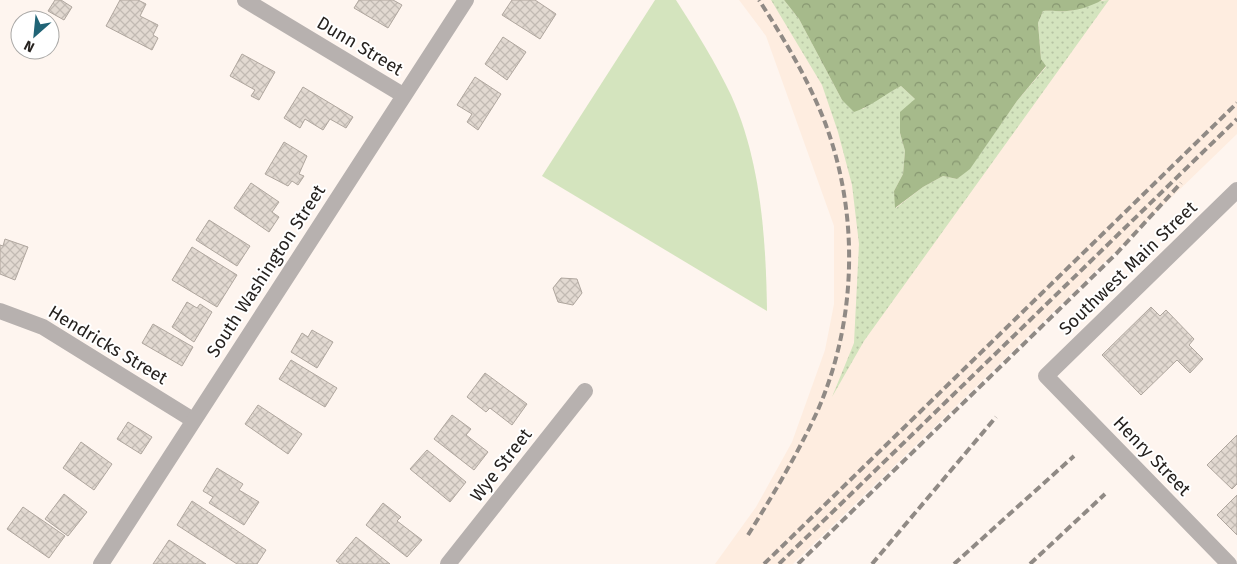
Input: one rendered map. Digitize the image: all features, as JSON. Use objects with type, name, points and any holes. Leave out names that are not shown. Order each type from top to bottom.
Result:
[{"type":"street","name":"Dunn Street","points":[[245,0],[403,95]]},
{"type":"street","name":"South Washington Street","points":[[101,564],[466,0]]},
{"type":"street","name":"Southwest Main Street","points":[[1046,376],[1237,190]]},
{"type":"street","name":"Hendricks Street","points":[[0,311],[43,327],[194,420]]},
{"type":"street","name":"Henry Street","points":[[1046,376],[1229,564]]},
{"type":"street","name":"Wye Street","points":[[448,564],[585,391]]},
{"type":"shaded area","points":[[739,0],[1237,0],[1237,134],[793,564],[715,564],[756,507],[792,442],[825,350],[834,304],[834,226],[766,36]]},
{"type":"green space","points":[[655,0],[676,0],[698,35],[731,95],[741,120],[749,147],[760,201],[767,311],[542,176]]},
{"type":"green space","points":[[771,0],[784,0],[799,19],[842,100],[863,109],[881,96],[901,86],[915,99],[900,133],[905,151],[903,174],[894,191],[896,208],[923,187],[943,176],[957,179],[970,168],[1017,101],[1046,67],[1041,59],[1038,23],[1043,11],[1073,10],[1109,0],[864,341],[832,397],[854,343],[859,244],[852,185],[838,132],[822,85]]},
{"type":"green space","points":[[784,0],[1102,0],[1076,10],[1043,11],[1038,23],[1041,59],[1046,66],[1017,101],[970,169],[957,179],[943,176],[923,187],[895,208],[894,191],[903,174],[905,151],[900,133],[900,112],[915,99],[901,86],[854,112],[842,100],[799,19]]},
{"type":"building","points":[[55,0],[61,0],[72,7],[64,20],[60,18],[60,10],[49,10]]},
{"type":"building","points":[[120,0],[138,0],[146,4],[140,16],[158,25],[153,35],[158,38],[152,50],[106,26]]},
{"type":"building","points":[[359,0],[393,0],[402,5],[388,28],[354,8]]},
{"type":"building","points":[[512,0],[535,0],[556,14],[540,39],[502,15]]},
{"type":"building","points":[[503,37],[526,52],[507,80],[485,64]]},
{"type":"building","points":[[242,54],[275,72],[259,100],[251,96],[255,90],[230,76]]},
{"type":"building","points":[[475,77],[501,94],[478,130],[467,122],[472,114],[457,105]]},
{"type":"building","points":[[303,87],[353,117],[346,128],[330,119],[323,130],[305,119],[300,128],[284,118]]},
{"type":"building","points":[[284,142],[307,156],[299,174],[304,176],[298,185],[292,181],[288,186],[265,174]]},
{"type":"building","points":[[251,183],[279,202],[272,212],[279,217],[269,232],[234,208]]},
{"type":"building","points":[[209,220],[250,246],[237,266],[196,240]]},
{"type":"building","points":[[5,239],[28,247],[15,280],[0,274],[0,245],[3,246]]},
{"type":"building","points":[[192,247],[237,275],[217,307],[172,280]]},
{"type":"building","points":[[561,278],[577,279],[582,293],[573,305],[558,302],[553,288]]},
{"type":"building","points":[[187,302],[197,308],[200,304],[212,312],[194,342],[172,327]]},
{"type":"building","points":[[1151,307],[1160,316],[1166,310],[1194,339],[1189,345],[1203,359],[1190,373],[1177,360],[1141,395],[1102,355]]},
{"type":"building","points":[[153,324],[193,347],[182,366],[142,343]]},
{"type":"building","points":[[312,330],[333,342],[317,368],[291,352],[302,333],[308,337]]},
{"type":"building","points":[[291,360],[337,388],[325,407],[279,379]]},
{"type":"building","points":[[485,373],[527,404],[512,425],[490,408],[486,412],[467,397]]},
{"type":"building","points":[[258,405],[302,434],[288,454],[245,424]]},
{"type":"building","points":[[452,415],[471,429],[466,435],[488,452],[474,470],[434,439]]},
{"type":"building","points":[[128,422],[152,437],[141,454],[117,439]]},
{"type":"building","points":[[1237,435],[1237,484],[1232,489],[1207,465]]},
{"type":"building","points":[[81,442],[112,464],[94,490],[63,468]]},
{"type":"building","points":[[427,450],[466,482],[450,502],[410,469]]},
{"type":"building","points":[[217,468],[243,484],[239,490],[259,502],[244,525],[209,503],[213,497],[203,491]]},
{"type":"building","points":[[64,494],[87,512],[68,536],[45,519]]},
{"type":"building","points":[[1237,495],[1237,535],[1217,515]]},
{"type":"building","points":[[192,501],[266,550],[257,564],[237,564],[177,525]]},
{"type":"building","points":[[383,503],[401,517],[397,521],[422,540],[407,557],[366,525]]},
{"type":"building","points":[[23,507],[65,536],[49,558],[7,529]]},
{"type":"building","points":[[356,537],[390,564],[340,564],[336,561]]},
{"type":"building","points":[[169,540],[206,564],[153,564]]},
{"type":"railway","points":[[748,535],[776,490],[817,412],[830,377],[840,341],[846,305],[849,267],[844,192],[836,156],[824,120],[794,58],[759,0]]},
{"type":"railway","points":[[764,564],[1237,103]]},
{"type":"railway","points":[[779,564],[1237,119]]},
{"type":"railway","points":[[798,564],[1117,253],[1181,183]]},
{"type":"railway","points":[[872,564],[996,417]]},
{"type":"railway","points":[[954,564],[1074,456]]},
{"type":"railway","points":[[1030,564],[1105,494]]}]
